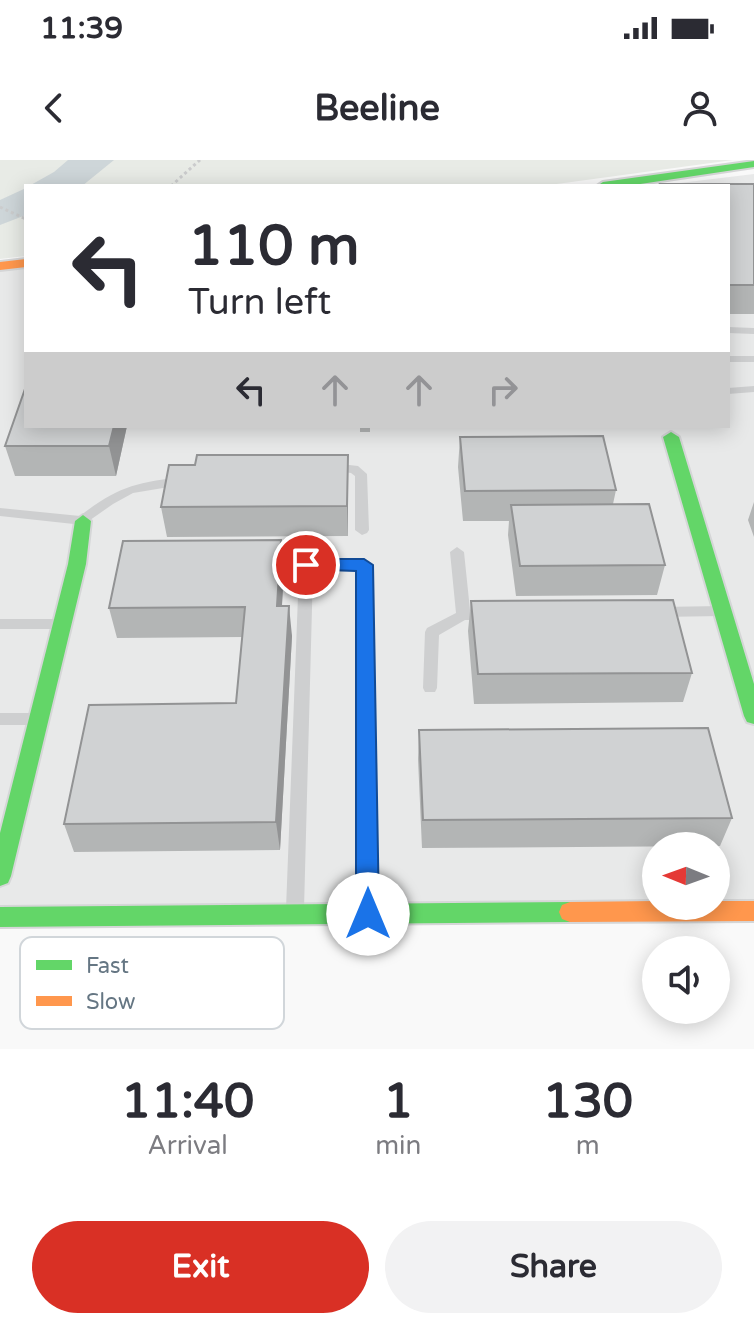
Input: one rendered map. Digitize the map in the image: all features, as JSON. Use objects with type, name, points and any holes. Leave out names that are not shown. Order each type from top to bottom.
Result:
[{"type":"street","points":[[618,184],[754,164]]},
{"type":"street","points":[[671,437],[754,716]]},
{"type":"street","points":[[0,876],[4,842],[62,624],[83,521]]},
{"type":"street","points":[[0,917],[754,911]]},
{"type":"lane","points":[[730,330],[754,331]]},
{"type":"lane","points":[[730,359],[754,359]]},
{"type":"lane","points":[[730,391],[754,389]]},
{"type":"lane","points":[[317,468],[345,468],[361,474],[362,530]]},
{"type":"lane","points":[[0,512],[83,521],[116,493],[135,486],[196,480]]},
{"type":"lane","points":[[457,552],[463,615]]},
{"type":"lane","points":[[244,565],[364,565],[368,914]]},
{"type":"lane","points":[[295,915],[306,565]]},
{"type":"lane","points":[[646,612],[722,611]]},
{"type":"lane","points":[[430,688],[432,632],[463,615],[509,614]]},
{"type":"lane","points":[[0,624],[62,624]]},
{"type":"lane","points":[[0,719],[38,719]]},
{"type":"path","points":[[173,184],[200,160]]},
{"type":"path","points":[[0,207],[24,219]]},
{"type":"shaded area","points":[[0,160],[733,160],[557,184],[24,184],[24,256],[0,259]]},
{"type":"shaded area","points":[[68,160],[114,160],[84,184],[33,184]]},
{"type":"shaded area","points":[[754,174],[754,900],[730,900],[730,832],[642,832],[642,901],[0,907],[0,267],[24,264],[24,428],[730,428],[730,184],[672,184]]},
{"type":"shaded area","points":[[24,189],[24,216],[0,225],[0,200]]},
{"type":"building","points":[[730,184],[754,184],[754,285],[730,285]]},
{"type":"building","points":[[24,392],[24,428],[114,428],[109,446],[5,446]]},
{"type":"building","points":[[603,436],[616,490],[465,491],[460,437]]},
{"type":"building","points":[[197,455],[348,455],[347,506],[161,507],[169,465],[195,465]]},
{"type":"building","points":[[649,504],[665,565],[520,566],[511,505]]},
{"type":"building","points":[[281,540],[277,606],[289,606],[276,822],[64,824],[89,705],[236,703],[245,607],[109,608],[123,541]]},
{"type":"building","points":[[673,600],[692,673],[478,674],[471,601]]},
{"type":"building","points":[[708,728],[732,818],[423,820],[419,730]]},
{"type":"traffic: fast","points":[[617,184],[754,164]]},
{"type":"traffic: fast","points":[[671,437],[754,716]]},
{"type":"traffic: fast","points":[[0,876],[77,564],[83,521]]},
{"type":"traffic: fast","points":[[0,917],[570,912]]},
{"type":"traffic: slow","points":[[0,266],[24,263]]},
{"type":"traffic: slow","points":[[570,912],[754,911]]},
{"type":"route","points":[[306,565],[364,565],[368,914]]}]
